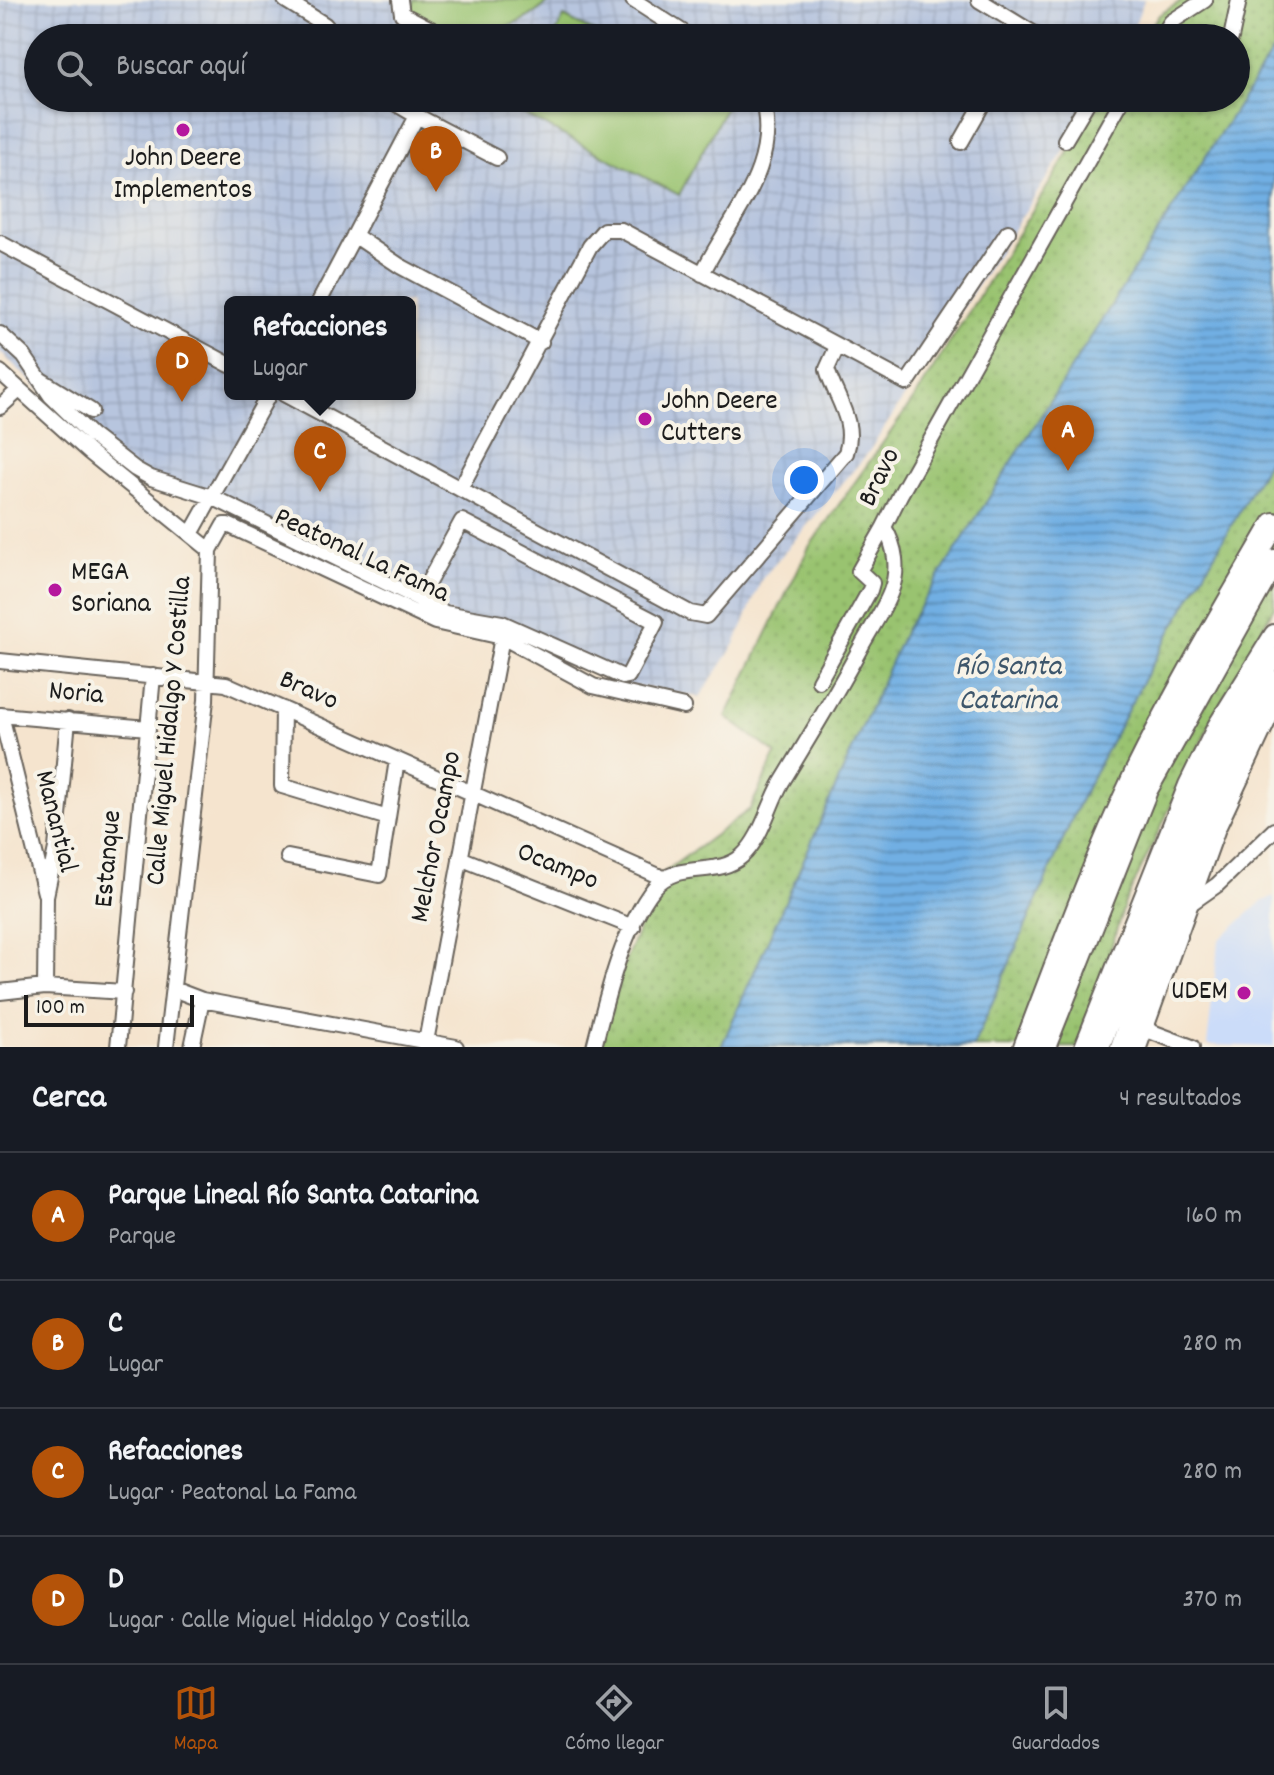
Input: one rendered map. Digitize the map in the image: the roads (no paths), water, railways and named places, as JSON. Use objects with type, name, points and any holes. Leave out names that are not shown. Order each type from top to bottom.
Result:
[{"type":"highway","points":[[1025,1047],[1075,913],[1136,775],[1178,691],[1274,524]]},
{"type":"highway","points":[[1044,1047],[1146,790],[1274,561]]},
{"type":"main road","points":[[1084,1047],[1188,785],[1223,715],[1274,634]]},
{"type":"main road","points":[[1100,1047],[1200,792],[1230,730],[1274,654]]},
{"type":"main road","points":[[1137,1043],[1203,818],[1242,735],[1274,680]]},
{"type":"main road","points":[[1137,1043],[1235,782],[1274,704]]},
{"type":"street","points":[[285,0],[323,24]]},
{"type":"street","points":[[400,0],[402,14],[420,24]]},
{"type":"street","points":[[633,0],[670,24]]},
{"type":"street","points":[[979,0],[1014,24]]},
{"type":"street","points":[[1170,24],[1205,0]]},
{"type":"street","points":[[1234,24],[1239,0]]},
{"type":"street","points":[[410,24],[412,20]]},
{"type":"street","points":[[410,112],[497,158]]},
{"type":"street","points":[[702,274],[750,193],[764,162],[766,112]]},
{"type":"street","points":[[961,142],[978,112]]},
{"type":"street","points":[[1065,140],[1082,112]]},
{"type":"street","name":"Bravo","points":[[0,661],[226,684],[663,878],[680,870],[729,865],[749,849],[782,782],[807,745],[890,592],[895,558],[892,540],[884,527],[918,459],[1115,112]]},
{"type":"street","points":[[322,296],[417,116]]},
{"type":"street","points":[[460,489],[590,246],[604,230],[621,230],[900,381],[909,383],[1008,232]]},
{"type":"street","points":[[354,235],[400,266],[541,342]]},
{"type":"street","points":[[0,243],[224,362]]},
{"type":"street","points":[[0,334],[24,356],[37,378],[91,435],[135,469],[151,478],[212,497],[445,613],[502,623],[623,677],[629,675],[656,622],[462,521],[419,599]]},
{"type":"street","points":[[295,400],[690,613],[706,616],[846,453],[849,436],[844,404],[827,369],[837,347]]},
{"type":"street","name":"Calle Miguel Hidalgo Y Costilla","points":[[0,372],[210,550],[207,680],[166,1047]]},
{"type":"street","points":[[37,378],[65,391],[91,411]]},
{"type":"street","points":[[0,395],[16,387]]},
{"type":"street","points":[[0,407],[16,387]]},
{"type":"street","points":[[191,534],[266,400]]},
{"type":"street","name":"Peatonal La Fama","points":[[210,550],[224,525],[228,525],[435,622],[502,637],[593,686],[684,707]]},
{"type":"street","points":[[819,681],[870,590],[872,583],[859,571],[884,527]]},
{"type":"street","name":"Melchor Ocampo","points":[[425,1043],[502,637]]},
{"type":"street","name":"Estanque","points":[[118,1047],[153,676]]},
{"type":"street","points":[[283,709],[282,786],[388,818]]},
{"type":"street","name":"Noria","points":[[0,715],[148,728]]},
{"type":"street","name":"Manantial","points":[[0,715],[46,896]]},
{"type":"street","name":"Manantial","points":[[45,987],[46,896],[56,848],[68,720]]},
{"type":"street","points":[[288,857],[376,877],[380,874],[397,760]]},
{"type":"street","points":[[1186,907],[1217,885],[1274,830]]},
{"type":"street","name":"Ocampo","points":[[460,858],[633,927]]},
{"type":"street","points":[[594,1047],[633,927],[652,891],[663,878]]},
{"type":"street","points":[[0,992],[45,987],[124,992]]},
{"type":"street","points":[[173,989],[202,1000],[456,1047]]},
{"type":"street","points":[[192,1047],[202,1000]]},
{"type":"street","points":[[1074,1047],[1092,1029]]},
{"type":"street","points":[[1137,1043],[1192,1047]]},
{"type":"water","name":"Río Santa Catarina","points":[[1274,49],[1274,450],[1144,679],[1079,803],[973,1047],[721,1047],[905,630],[1234,112],[1250,112],[1250,87]]},
{"type":"place","name":"John Deere Implementos","points":[[183,130]]},
{"type":"place","name":"C","points":[[436,192]]},
{"type":"place","name":"D","points":[[182,402]]},
{"type":"place","name":"John Deere Cutters","points":[[645,419]]},
{"type":"place","name":"Parque Lineal Río Santa Catarina","points":[[1068,471]]},
{"type":"place","name":"Refacciones","points":[[320,492]]},
{"type":"place","name":"MEGA Soriana","points":[[55,590]]},
{"type":"place","name":"UDEM","points":[[1244,993]]}]
